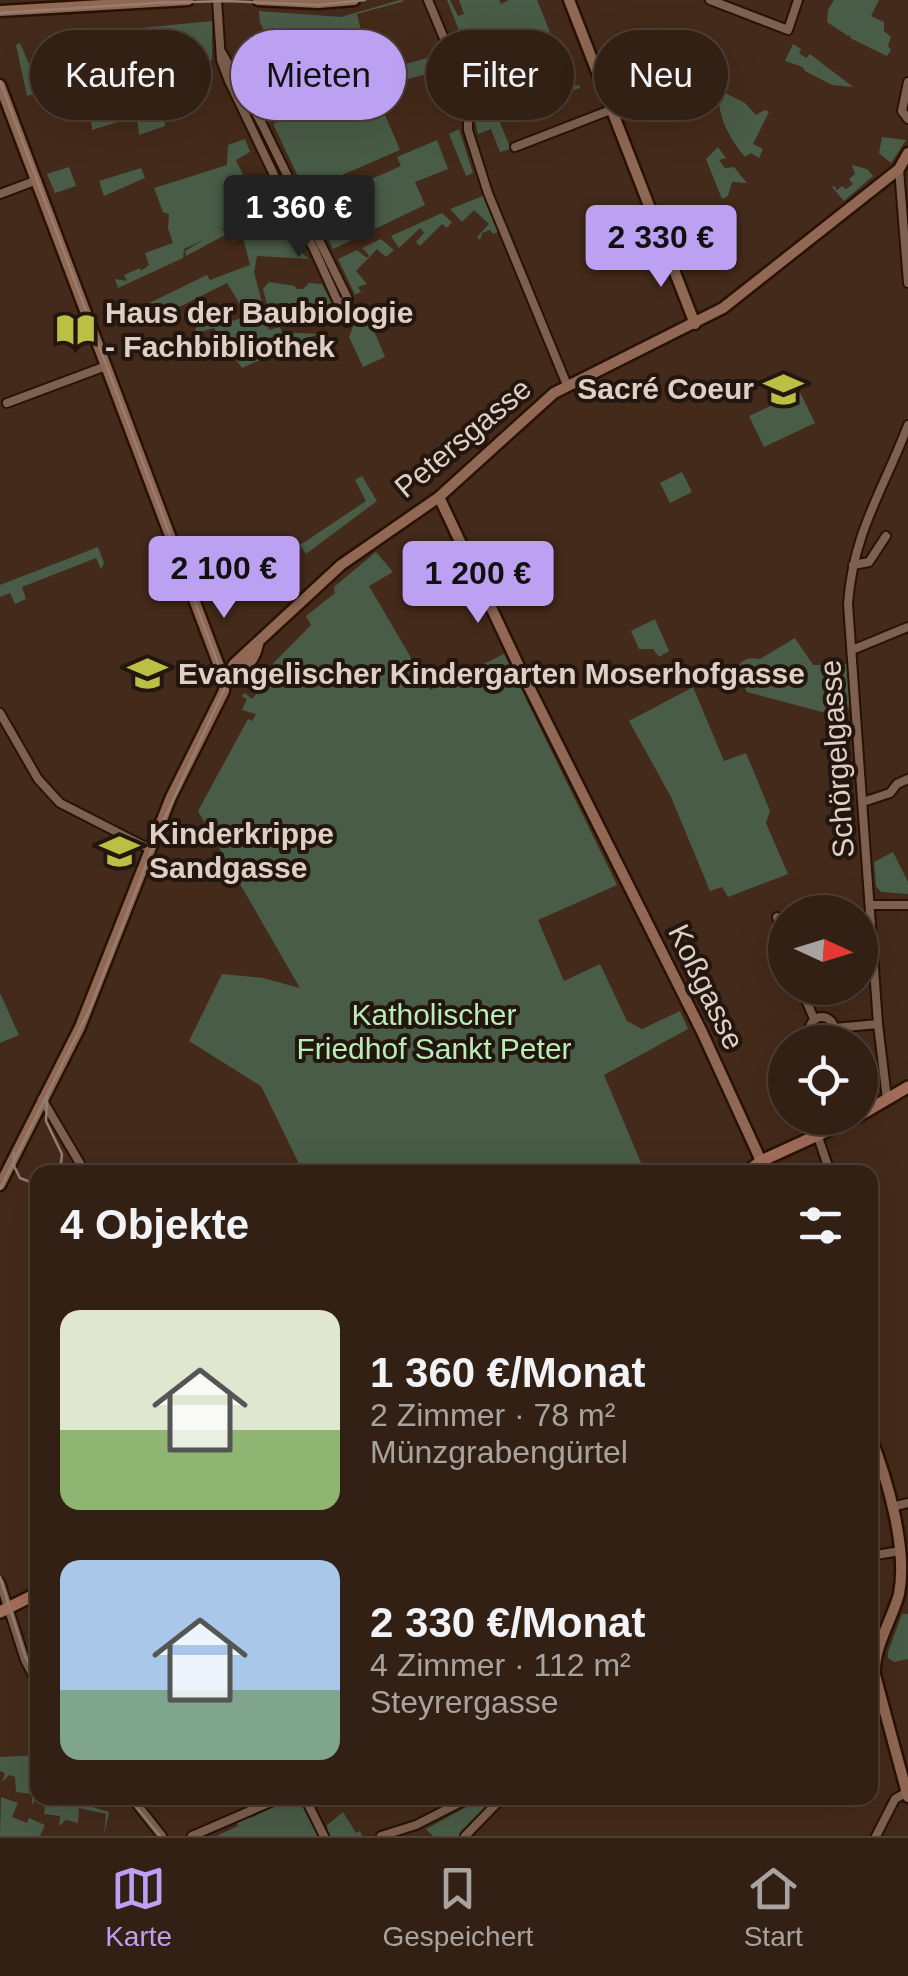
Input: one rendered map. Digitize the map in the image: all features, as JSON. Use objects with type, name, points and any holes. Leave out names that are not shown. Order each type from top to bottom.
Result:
[{"type":"main road","points":[[0,10],[188,0]]},
{"type":"main road","points":[[258,0],[354,0]]},
{"type":"main road","points":[[569,0],[594,63]]},
{"type":"main road","points":[[0,85],[224,678]]},
{"type":"main road","points":[[616,120],[636,159],[641,182],[695,324]]},
{"type":"main road","name":"Petersgasse","points":[[0,1184],[88,1009],[171,797],[224,691],[224,678],[234,664],[360,550],[439,497],[567,385],[695,324],[735,300],[899,169],[908,153]]},
{"type":"main road","name":"Koßgasse","points":[[439,497],[702,1032],[760,1161]]},
{"type":"main road","points":[[878,1105],[908,1088]]},
{"type":"main road","points":[[755,1165],[822,1135]]},
{"type":"main road","points":[[878,1461],[900,1551],[898,1595],[878,1647]]},
{"type":"main road","points":[[5,1611],[30,1597]]},
{"type":"main road","points":[[878,1696],[908,1794]]},
{"type":"street","points":[[216,0],[220,60],[287,202],[330,272]]},
{"type":"street","points":[[428,0],[468,96],[468,130],[488,193],[567,385]]},
{"type":"street","points":[[710,0],[788,30],[798,0]]},
{"type":"street","points":[[222,53],[298,197],[344,301],[347,322]]},
{"type":"street","points":[[908,82],[902,110],[908,118]]},
{"type":"street","points":[[515,147],[594,116]]},
{"type":"street","points":[[252,131],[262,124]]},
{"type":"street","points":[[899,169],[908,283]]},
{"type":"street","points":[[0,194],[36,180]]},
{"type":"street","points":[[287,202],[298,197]]},
{"type":"street","points":[[7,404],[106,366]]},
{"type":"street","name":"Schörgelgasse","points":[[869,895],[848,604],[866,518],[908,425]]},
{"type":"street","points":[[854,564],[869,562],[886,536]]},
{"type":"street","points":[[852,650],[908,628]]},
{"type":"street","points":[[0,712],[38,780],[60,804],[150,850]]},
{"type":"street","points":[[863,802],[890,792],[908,779]]},
{"type":"street","points":[[878,904],[908,905]]},
{"type":"street","points":[[808,1005],[812,1025]]},
{"type":"street","name":"Schörgelgasse","points":[[877,1005],[887,1100]]},
{"type":"street","points":[[814,1020],[827,1018],[832,1025]]},
{"type":"street","points":[[867,1025],[878,1024]]},
{"type":"street","points":[[42,1099],[81,1165]]},
{"type":"street","points":[[818,1137],[828,1165]]},
{"type":"street","points":[[892,1507],[908,1503]]},
{"type":"street","points":[[878,1555],[900,1551]]},
{"type":"street","points":[[0,1582],[5,1611],[30,1669]]},
{"type":"street","points":[[876,1836],[895,1798],[908,1794]]},
{"type":"street","points":[[138,1805],[162,1836]]},
{"type":"street","points":[[192,1836],[264,1805]]},
{"type":"street","points":[[308,1805],[324,1836]]},
{"type":"street","points":[[381,1836],[416,1825],[455,1805]]},
{"type":"street","points":[[465,1836],[495,1805]]},
{"type":"street","points":[[416,1825],[427,1836]]},
{"type":"green space","points":[[447,0],[458,16],[464,14],[459,0],[499,0],[501,4],[509,0],[537,0],[549,30],[459,30]]},
{"type":"green space","points":[[834,0],[879,0],[871,16],[884,22],[884,31],[891,37],[887,56],[827,22]]},
{"type":"green space","points":[[405,1],[357,14],[361,30],[264,30],[259,11],[341,17]]},
{"type":"green space","points":[[212,21],[212,60],[211,30],[141,28]]},
{"type":"green space","points":[[20,43],[30,66],[27,96],[16,45]]},
{"type":"green space","points":[[793,44],[801,49],[799,53],[806,58],[810,54],[853,87],[832,85],[785,61]]},
{"type":"green space","points":[[426,58],[426,74],[406,80],[406,64]]},
{"type":"green space","points":[[728,94],[745,103],[756,115],[769,112],[753,144],[763,149],[759,158],[751,153],[745,157],[723,120],[728,120]]},
{"type":"green space","points":[[91,120],[124,120],[92,130]]},
{"type":"green space","points":[[137,120],[164,120],[165,126],[139,135]]},
{"type":"green space","points":[[282,120],[387,120],[400,150],[305,191],[273,124]]},
{"type":"green space","points":[[475,120],[499,120],[511,149],[500,152],[491,129],[478,134]]},
{"type":"green space","points":[[459,129],[473,173],[466,176],[449,134]]},
{"type":"green space","points":[[882,137],[906,140],[891,163],[879,153]]},
{"type":"green space","points":[[245,139],[250,152],[236,160],[269,229],[278,237],[288,233],[309,259],[257,256],[254,272],[269,330],[280,327],[282,332],[318,334],[242,368],[214,328],[197,333],[195,329],[213,316],[211,309],[222,303],[233,321],[247,316],[227,283],[159,317],[157,312],[140,317],[141,307],[207,275],[210,280],[250,265],[243,238],[233,241],[230,234],[218,226],[227,234],[186,256],[185,251],[203,240],[184,249],[183,258],[118,288],[115,279],[127,281],[124,275],[149,265],[145,253],[173,243],[169,214],[163,212],[154,188],[227,165],[228,145]]},
{"type":"green space","points":[[437,140],[448,169],[415,182],[425,205],[333,249],[306,195],[357,176],[359,179],[362,173],[367,181],[401,166],[397,157]]},
{"type":"green space","points":[[718,147],[726,158],[719,160],[725,168],[734,167],[747,183],[732,182],[728,196],[722,199],[706,159]]},
{"type":"green space","points":[[852,165],[867,169],[873,176],[844,201],[832,187],[846,189],[853,184],[849,179],[855,174]]},
{"type":"green space","points":[[69,167],[76,186],[55,193],[47,174]]},
{"type":"green space","points":[[141,168],[145,178],[104,196],[99,181]]},
{"type":"green space","points":[[485,195],[500,231],[482,233],[480,240],[477,237],[489,224],[474,210],[462,222],[450,209]]},
{"type":"green space","points":[[442,213],[452,222],[447,228],[442,224],[420,246],[416,242],[424,233],[420,228],[399,248],[391,236]]},
{"type":"green space","points":[[381,239],[394,250],[386,257],[377,249],[356,271],[367,284],[358,287],[361,292],[355,295],[338,259],[357,250],[367,258],[369,255],[362,248]]},
{"type":"green space","points":[[269,282],[296,289],[309,283],[322,284],[339,317],[328,323],[329,308],[278,303],[276,318],[271,319],[263,289]]},
{"type":"green space","points":[[369,319],[385,357],[363,367],[349,337],[353,326]]},
{"type":"green space","points":[[800,392],[815,423],[764,447],[749,416]]},
{"type":"green space","points":[[682,472],[692,492],[670,503],[660,483]]},
{"type":"green space","points":[[362,476],[377,501],[306,554],[300,545],[366,501],[355,480]]},
{"type":"green space","points":[[98,547],[104,563],[101,569],[96,558],[22,587],[26,599],[15,604],[10,593],[0,597],[0,585]]},
{"type":"green space","name":"Katholischer Friedhof Sankt Peter","points":[[376,552],[393,572],[369,586],[430,690],[504,654],[617,885],[538,920],[564,981],[600,964],[627,1021],[642,1029],[680,1011],[688,1029],[604,1075],[642,1165],[300,1165],[261,1086],[189,1041],[222,974],[263,978],[300,988],[198,811],[248,719],[252,721],[256,714],[242,710],[247,699],[241,696],[245,693],[252,699],[256,694],[250,687],[311,625],[306,616],[335,593],[334,587]]},
{"type":"green space","points":[[655,619],[669,651],[659,657],[653,649],[639,649],[631,631]]},
{"type":"green space","points":[[795,638],[813,665],[847,664],[850,707],[822,712],[747,692],[736,669],[746,660],[760,659]]},
{"type":"green space","points":[[693,687],[724,761],[746,753],[770,811],[766,823],[788,874],[728,897],[722,887],[710,891],[671,797],[629,721]]},
{"type":"green space","points":[[893,852],[908,882],[908,894],[881,892],[876,886],[874,862]]},
{"type":"green space","points":[[0,993],[19,1035],[0,1043]]},
{"type":"green space","points":[[902,1614],[908,1614],[908,1659],[894,1662],[888,1658],[888,1652]]},
{"type":"green space","points":[[30,1755],[30,1794],[16,1792],[15,1777],[9,1775],[2,1782],[5,1773],[0,1771],[0,1757]]},
{"type":"green space","points":[[1,1797],[18,1803],[12,1817],[27,1823],[29,1818],[45,1825],[40,1836],[0,1836]]},
{"type":"green space","points":[[42,1805],[86,1805],[109,1812],[104,1836],[106,1814],[79,1808],[78,1823],[66,1820],[59,1826],[60,1816],[44,1814]]},
{"type":"green space","points":[[276,1805],[305,1805],[320,1836],[216,1836],[238,1826],[236,1820],[253,1817]]},
{"type":"green space","points":[[470,1805],[489,1805],[461,1836],[433,1836],[426,1829]]},
{"type":"green space","points":[[343,1812],[362,1836],[328,1836],[327,1825]]},
{"type":"tram line","points":[[0,13],[156,3],[318,5],[365,0]]},
{"type":"tram line","points":[[0,81],[226,685],[162,824],[89,1011],[0,1189]]},
{"type":"tram line","points":[[47,1097],[46,1121],[62,1154],[61,1165]]},
{"type":"tram line","points":[[14,1153],[14,1166],[20,1178],[30,1182]]},
{"type":"tram line","points":[[0,1577],[30,1666]]},
{"type":"tram line","points":[[135,1805],[160,1836]]},
{"type":"place","name":"Haus der Baubiologie - Fachbibliothek","points":[[75,330]]},
{"type":"place","name":"Sacré Coeur","points":[[784,389]]},
{"type":"place","name":"Evangelischer Kindergarten Moserhofgasse","points":[[148,674]]},
{"type":"place","name":"Kinderkrippe Sandgasse","points":[[119,851]]}]
